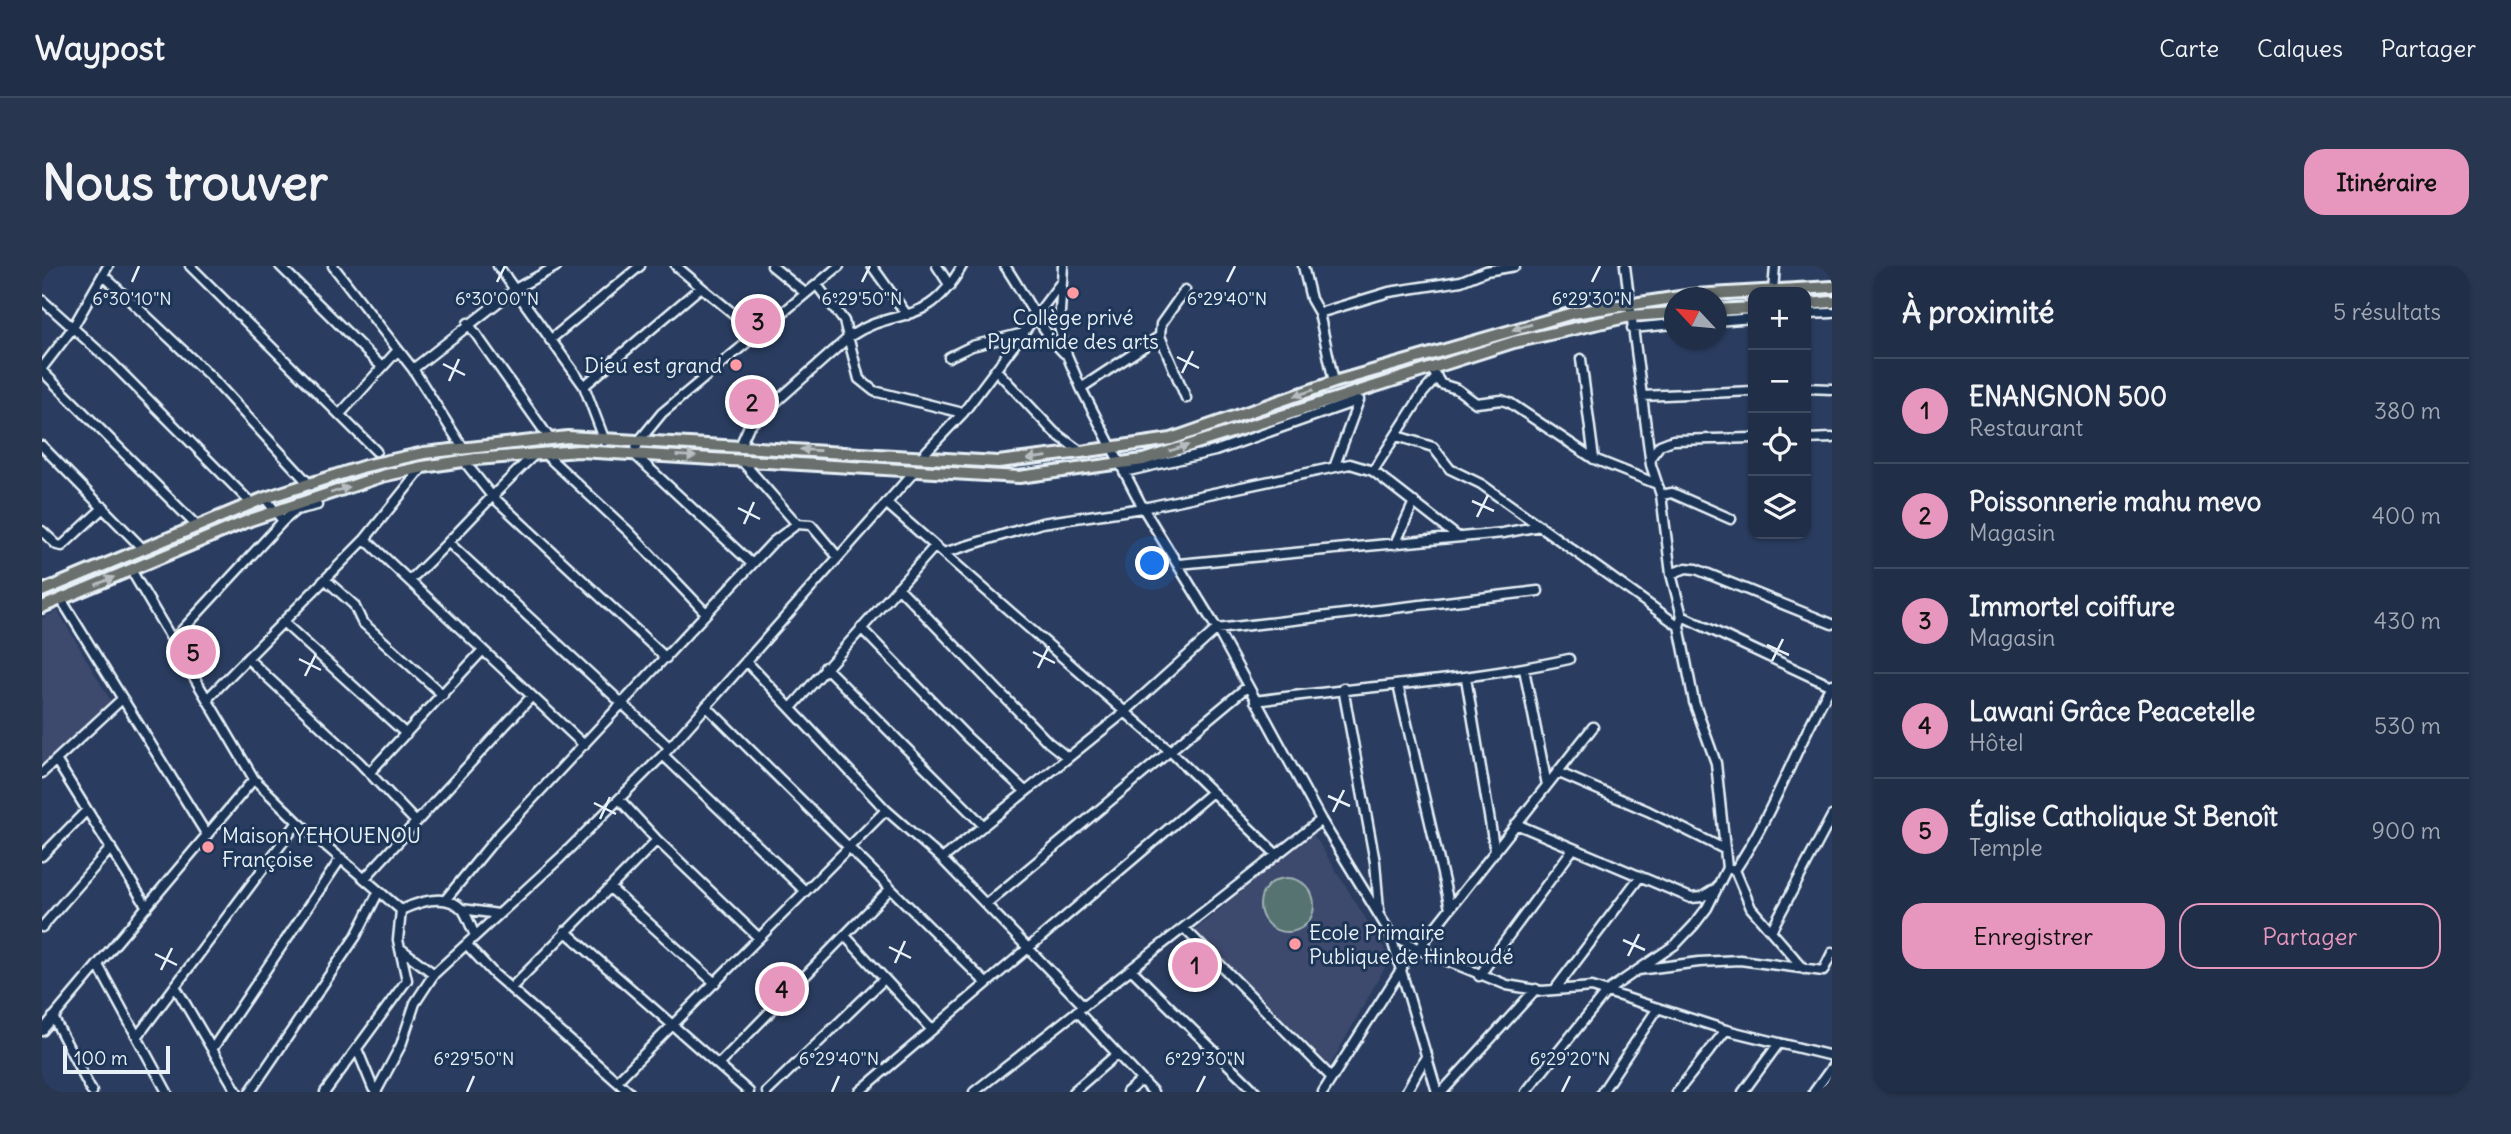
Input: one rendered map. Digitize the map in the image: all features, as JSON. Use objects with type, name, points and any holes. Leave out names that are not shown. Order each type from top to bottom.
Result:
[{"type":"main road","points":[[1811,288],[1832,287]]},
{"type":"main road","points":[[42,591],[265,498],[365,466],[424,453],[550,439],[604,439],[998,462],[1081,452],[1171,439],[1334,382],[1573,313],[1630,302],[1748,293]]},
{"type":"main road","points":[[1811,304],[1832,302]]},
{"type":"main road","points":[[1727,309],[1748,307]]},
{"type":"main road","points":[[42,607],[131,570],[382,476],[423,467],[539,454],[608,452],[1019,477],[1122,467],[1434,373],[1514,342],[1664,315]]},
{"type":"street","points":[[108,266],[72,329],[42,369],[197,527]]},
{"type":"street","points":[[190,266],[376,451]]},
{"type":"street","points":[[280,266],[382,367]]},
{"type":"street","points":[[333,266],[412,369],[463,448]]},
{"type":"street","points":[[498,266],[584,386],[608,452]]},
{"type":"street","points":[[412,369],[515,289],[557,266]]},
{"type":"street","points":[[550,340],[640,266]]},
{"type":"street","points":[[676,266],[757,333]]},
{"type":"street","points":[[772,266],[805,293]]},
{"type":"street","points":[[752,564],[634,454],[639,441],[662,413],[839,266]]},
{"type":"street","points":[[872,266],[907,315]]},
{"type":"street","points":[[937,266],[950,286]]},
{"type":"street","points":[[740,446],[749,426],[849,337],[865,327],[907,315],[937,302],[962,266]]},
{"type":"street","points":[[1005,266],[1047,335],[1066,355]]},
{"type":"street","points":[[1063,266],[1059,327],[1066,355],[1081,388],[1143,508],[1217,629],[1321,820],[1390,933],[1440,1092],[1536,989]]},
{"type":"street","points":[[1303,266],[1311,299],[1319,313],[1334,382]]},
{"type":"street","points":[[1319,313],[1389,292],[1461,281],[1483,268],[1515,266]]},
{"type":"street","points":[[1625,266],[1650,458],[1661,495],[1671,575],[1694,702],[1716,763],[1724,849],[1751,908],[1804,968]]},
{"type":"street","points":[[1773,287],[1775,266]]},
{"type":"street","points":[[103,275],[211,377],[310,485]]},
{"type":"street","points":[[920,457],[963,413],[1060,284]]},
{"type":"street","points":[[817,285],[844,321],[859,379],[864,385],[874,391],[963,413]]},
{"type":"street","points":[[584,386],[701,287]]},
{"type":"street","points":[[1185,290],[1161,324],[1160,336],[1186,398]]},
{"type":"street","points":[[42,300],[112,363],[252,504]]},
{"type":"street","points":[[1811,314],[1832,313]]},
{"type":"street","points":[[1727,320],[1748,318]]},
{"type":"street","points":[[1631,322],[1664,324]]},
{"type":"street","points":[[468,323],[550,439]]},
{"type":"street","points":[[949,357],[972,345],[1024,333]]},
{"type":"street","points":[[1081,388],[1160,336]]},
{"type":"street","points":[[340,414],[398,350]]},
{"type":"street","points":[[1581,359],[1594,459]]},
{"type":"street","points":[[996,370],[1054,432],[1081,452]]},
{"type":"street","points":[[1373,471],[1434,373],[1441,384],[1457,389],[1476,403],[1502,400],[1510,403],[1594,459],[1657,484]]},
{"type":"street","points":[[1811,388],[1832,389]]},
{"type":"street","points":[[1642,396],[1748,391]]},
{"type":"street","points":[[1122,467],[1198,456],[1359,400],[1335,465]]},
{"type":"street","points":[[1397,436],[1433,447],[1450,469],[1482,484],[1680,621],[1832,685],[1808,724],[1775,803],[1731,869],[1715,888],[1696,900],[1517,824]]},
{"type":"street","points":[[1650,458],[1660,445],[1673,440],[1748,438]]},
{"type":"street","points":[[1811,441],[1832,438]]},
{"type":"street","points":[[42,446],[143,549]]},
{"type":"street","points":[[410,580],[449,543],[491,495],[539,454],[628,531],[706,613]]},
{"type":"street","points":[[741,460],[797,524],[811,525],[838,557]]},
{"type":"street","points":[[464,461],[491,495],[666,658]]},
{"type":"street","points":[[791,708],[898,587],[939,550],[1042,523],[1143,508],[1335,465],[1360,465],[1373,471],[1458,537]]},
{"type":"street","points":[[207,699],[249,660],[365,539],[423,467]]},
{"type":"street","points":[[357,1049],[376,1092],[401,1045],[422,988],[434,974],[620,800],[914,472]]},
{"type":"street","points":[[1661,495],[1672,493],[1731,520]]},
{"type":"street","points":[[265,498],[280,516]]},
{"type":"street","points":[[1395,544],[1414,502]]},
{"type":"street","points":[[886,503],[1171,752],[1277,855]]},
{"type":"street","points":[[173,640],[280,516],[317,505]]},
{"type":"street","points":[[42,531],[62,546],[104,507]]},
{"type":"street","points":[[446,899],[497,837],[706,613],[752,564],[797,524]]},
{"type":"street","points":[[1179,564],[1503,533],[1540,526]]},
{"type":"street","points":[[365,539],[584,745]]},
{"type":"street","points":[[449,543],[669,747]]},
{"type":"street","points":[[1671,575],[1696,569],[1832,624]]},
{"type":"street","points":[[131,570],[254,779],[298,822],[401,910]]},
{"type":"street","points":[[326,580],[354,605],[362,622],[443,695]]},
{"type":"street","points":[[898,587],[1048,743],[1067,757]]},
{"type":"street","points":[[942,859],[1125,712],[1217,629],[1538,592]]},
{"type":"street","points":[[61,599],[207,835]]},
{"type":"street","points":[[284,623],[406,734]]},
{"type":"street","points":[[861,628],[968,738],[1025,791]]},
{"type":"street","points":[[370,772],[482,651]]},
{"type":"street","points":[[1255,701],[1343,688],[1466,678],[1569,659]]},
{"type":"street","points":[[249,660],[370,772],[415,821]]},
{"type":"street","points":[[746,661],[886,810],[942,859],[986,904],[1153,1092]]},
{"type":"street","points":[[825,667],[984,826]]},
{"type":"street","points":[[1524,669],[1547,785]]},
{"type":"street","points":[[1466,678],[1495,852]]},
{"type":"street","points":[[1398,685],[1450,908]]},
{"type":"street","points":[[986,904],[1248,686]]},
{"type":"street","points":[[1343,688],[1375,862],[1379,914]]},
{"type":"street","points":[[365,878],[531,697]]},
{"type":"street","points":[[42,773],[122,699]]},
{"type":"street","points":[[706,706],[986,983]]},
{"type":"street","points":[[1418,949],[1593,727]]},
{"type":"street","points":[[663,755],[805,891]]},
{"type":"street","points":[[56,760],[147,907]]},
{"type":"street","points":[[1557,772],[1648,811],[1724,849]]},
{"type":"street","points":[[42,1031],[254,779]]},
{"type":"street","points":[[859,1092],[1212,792]]},
{"type":"street","points":[[620,800],[657,840],[759,938]]},
{"type":"street","points":[[42,856],[87,810]]},
{"type":"street","points":[[617,1081],[886,810]]},
{"type":"street","points":[[1772,929],[1832,816]]},
{"type":"street","points":[[974,1092],[1321,820]]},
{"type":"street","points":[[137,1037],[298,822]]},
{"type":"street","points":[[511,988],[657,840]]},
{"type":"street","points":[[42,927],[111,848]]},
{"type":"street","points":[[1479,976],[1573,849]]},
{"type":"street","points":[[213,1048],[341,858]]},
{"type":"street","points":[[1556,988],[1609,913],[1639,878]]},
{"type":"street","points":[[610,888],[715,983]]},
{"type":"street","points":[[1526,1092],[1606,991],[1676,944],[1707,908],[1715,888]]},
{"type":"street","points":[[718,1065],[890,889]]},
{"type":"street","points":[[250,1092],[356,936],[379,891]]},
{"type":"street","points":[[401,910],[417,902],[446,899],[462,909],[498,914]]},
{"type":"street","points":[[462,909],[475,935]]},
{"type":"street","points":[[325,1092],[407,980],[398,930],[401,910]]},
{"type":"street","points":[[1184,928],[1331,1077]]},
{"type":"street","points":[[565,931],[749,1092]]},
{"type":"street","points":[[1390,933],[1418,949],[1479,976],[1507,985],[1536,989],[1592,987],[1726,1030],[1832,1056]]},
{"type":"street","points":[[846,937],[932,1030]]},
{"type":"street","points":[[467,945],[511,988],[629,1092]]},
{"type":"street","points":[[401,949],[434,974]]},
{"type":"street","points":[[1823,971],[1832,953]]},
{"type":"street","points":[[1636,970],[1740,960],[1823,971],[1832,976]]},
{"type":"street","points":[[98,965],[167,1092]]},
{"type":"street","points":[[1323,1092],[1402,968]]},
{"type":"street","points":[[1131,969],[1255,1092]]},
{"type":"street","points":[[767,1092],[884,979]]},
{"type":"street","points":[[407,980],[422,988]]},
{"type":"street","points":[[175,986],[237,1092]]},
{"type":"street","points":[[1602,1092],[1658,1008]]},
{"type":"street","points":[[53,1017],[92,1092]]},
{"type":"street","points":[[1677,1092],[1726,1030]]},
{"type":"street","points":[[1743,1092],[1779,1043]]},
{"type":"street","points":[[1073,1092],[1117,1054]]},
{"type":"street","points":[[1406,1092],[1427,1055]]},
{"type":"street","points":[[1814,1092],[1832,1067]]},
{"type":"street","points":[[1127,1092],[1141,1080]]},
{"type":"shaded area","points":[[58,611],[112,703],[42,767],[42,618]]},
{"type":"shaded area","name":"Ecole Primaire Publique de Hinkoudé","points":[[1312,832],[1390,958],[1330,1066],[1195,930]]},
{"type":"green space","points":[[1287,878],[1306,886],[1314,905],[1306,924],[1287,932],[1268,924],[1260,905],[1268,886]]},
{"type":"place","name":"Collège privé Pyramide des arts","points":[[1073,293]]},
{"type":"place","name":"Immortel coiffure","points":[[758,321]]},
{"type":"place","name":"Dieu est grand","points":[[736,365]]},
{"type":"place","name":"Poissonnerie mahu mevo","points":[[752,402]]},
{"type":"place","name":"Église Catholique St Benoît","points":[[193,652]]},
{"type":"place","name":"Maison YEHOUENOU Françoise","points":[[208,847]]},
{"type":"place","name":"Ecole Primaire Publique de Hinkoudé","points":[[1295,944]]},
{"type":"place","name":"ENANGNON 500","points":[[1195,965]]},
{"type":"place","name":"Lawani Grâce Peacetelle","points":[[782,989]]}]
